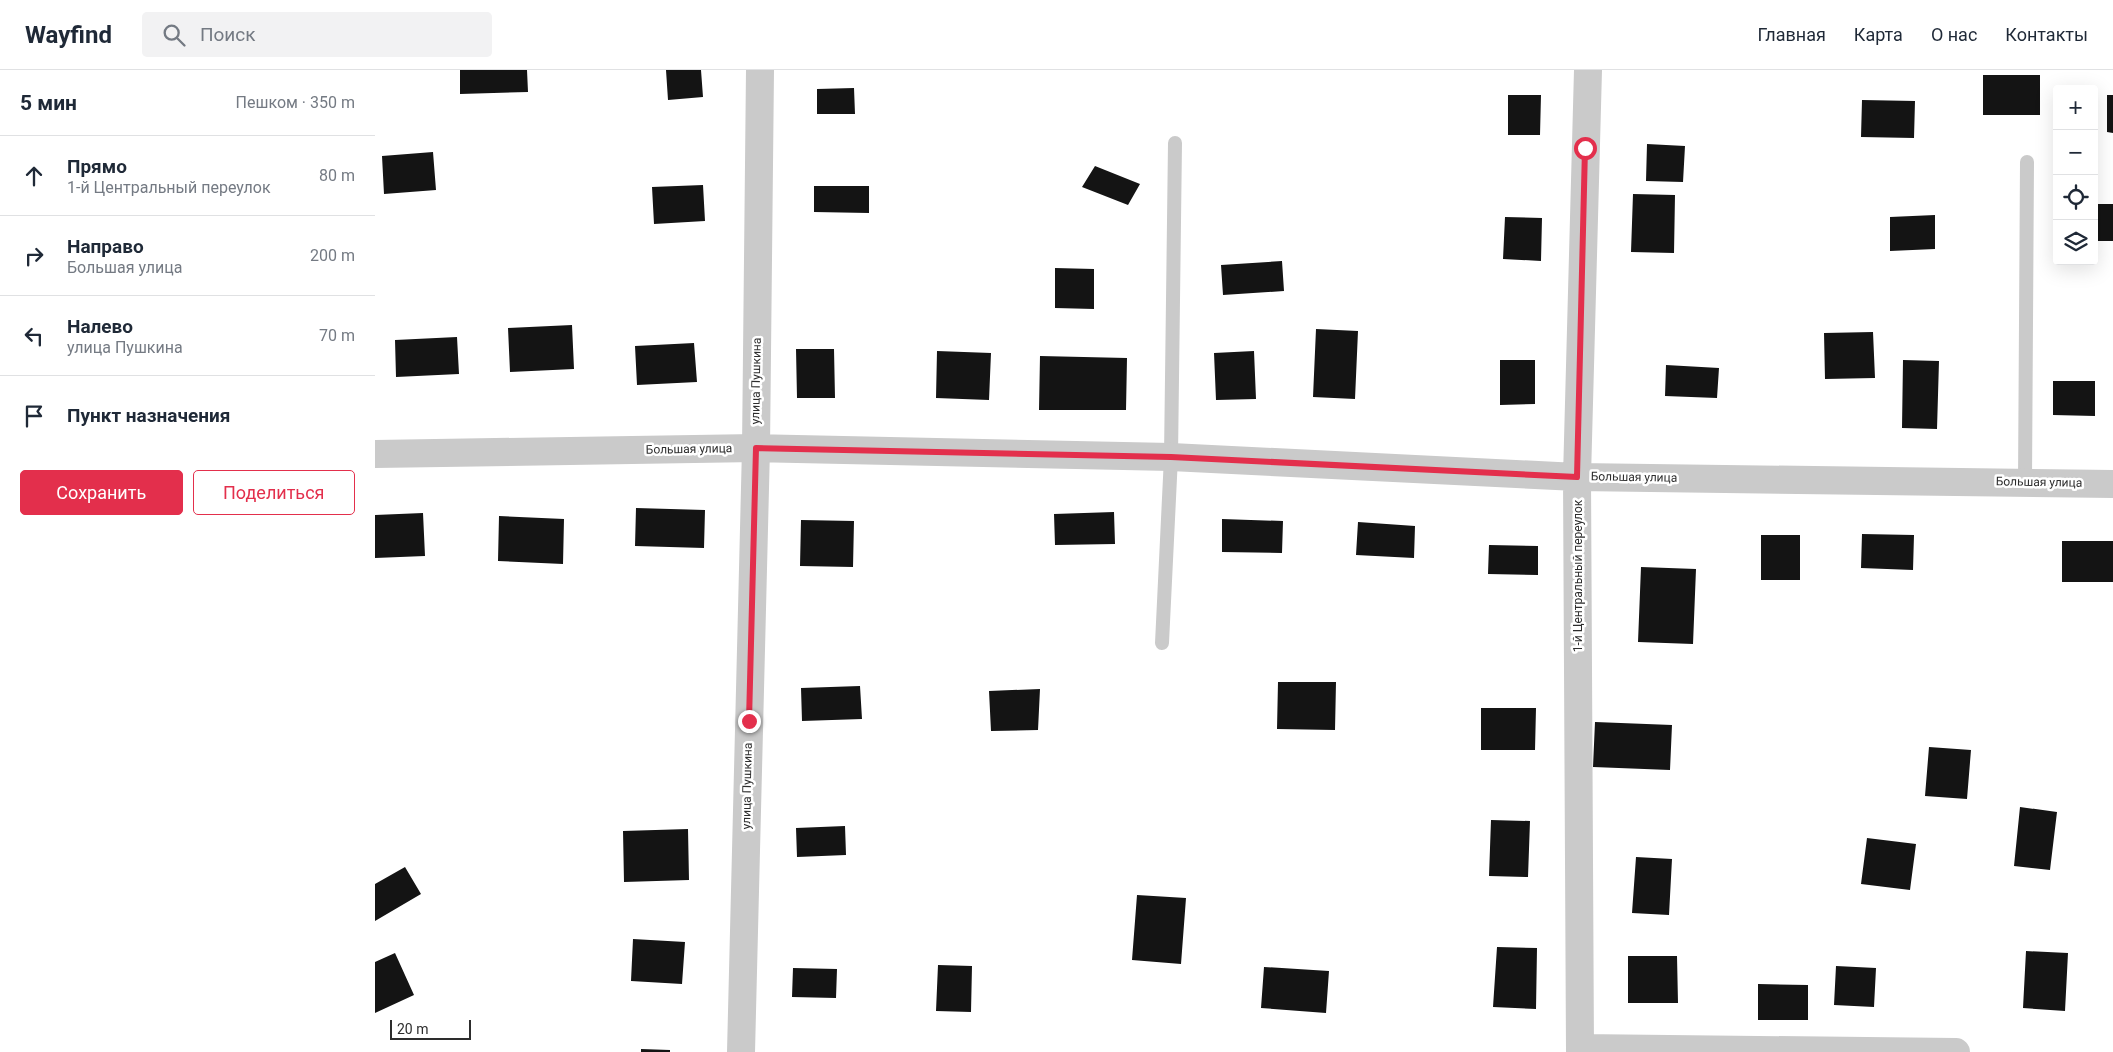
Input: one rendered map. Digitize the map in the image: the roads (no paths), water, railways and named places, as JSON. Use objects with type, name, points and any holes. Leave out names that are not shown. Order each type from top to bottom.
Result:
[{"type":"street","name":"улица Пушкина","points":[[741,1052],[756,448],[760,70]]},
{"type":"street","name":"1-й Центральный переулок","points":[[1580,1050],[1577,477],[1587,70]]},
{"type":"street","name":"Большая улица","points":[[375,454],[756,448],[1171,457],[1577,477],[2113,484]]},
{"type":"street","points":[[1580,1050],[1956,1052]]},
{"type":"lane","points":[[1162,643],[1171,457],[1175,143]]},
{"type":"lane","points":[[2025,482],[2027,162]]}]
